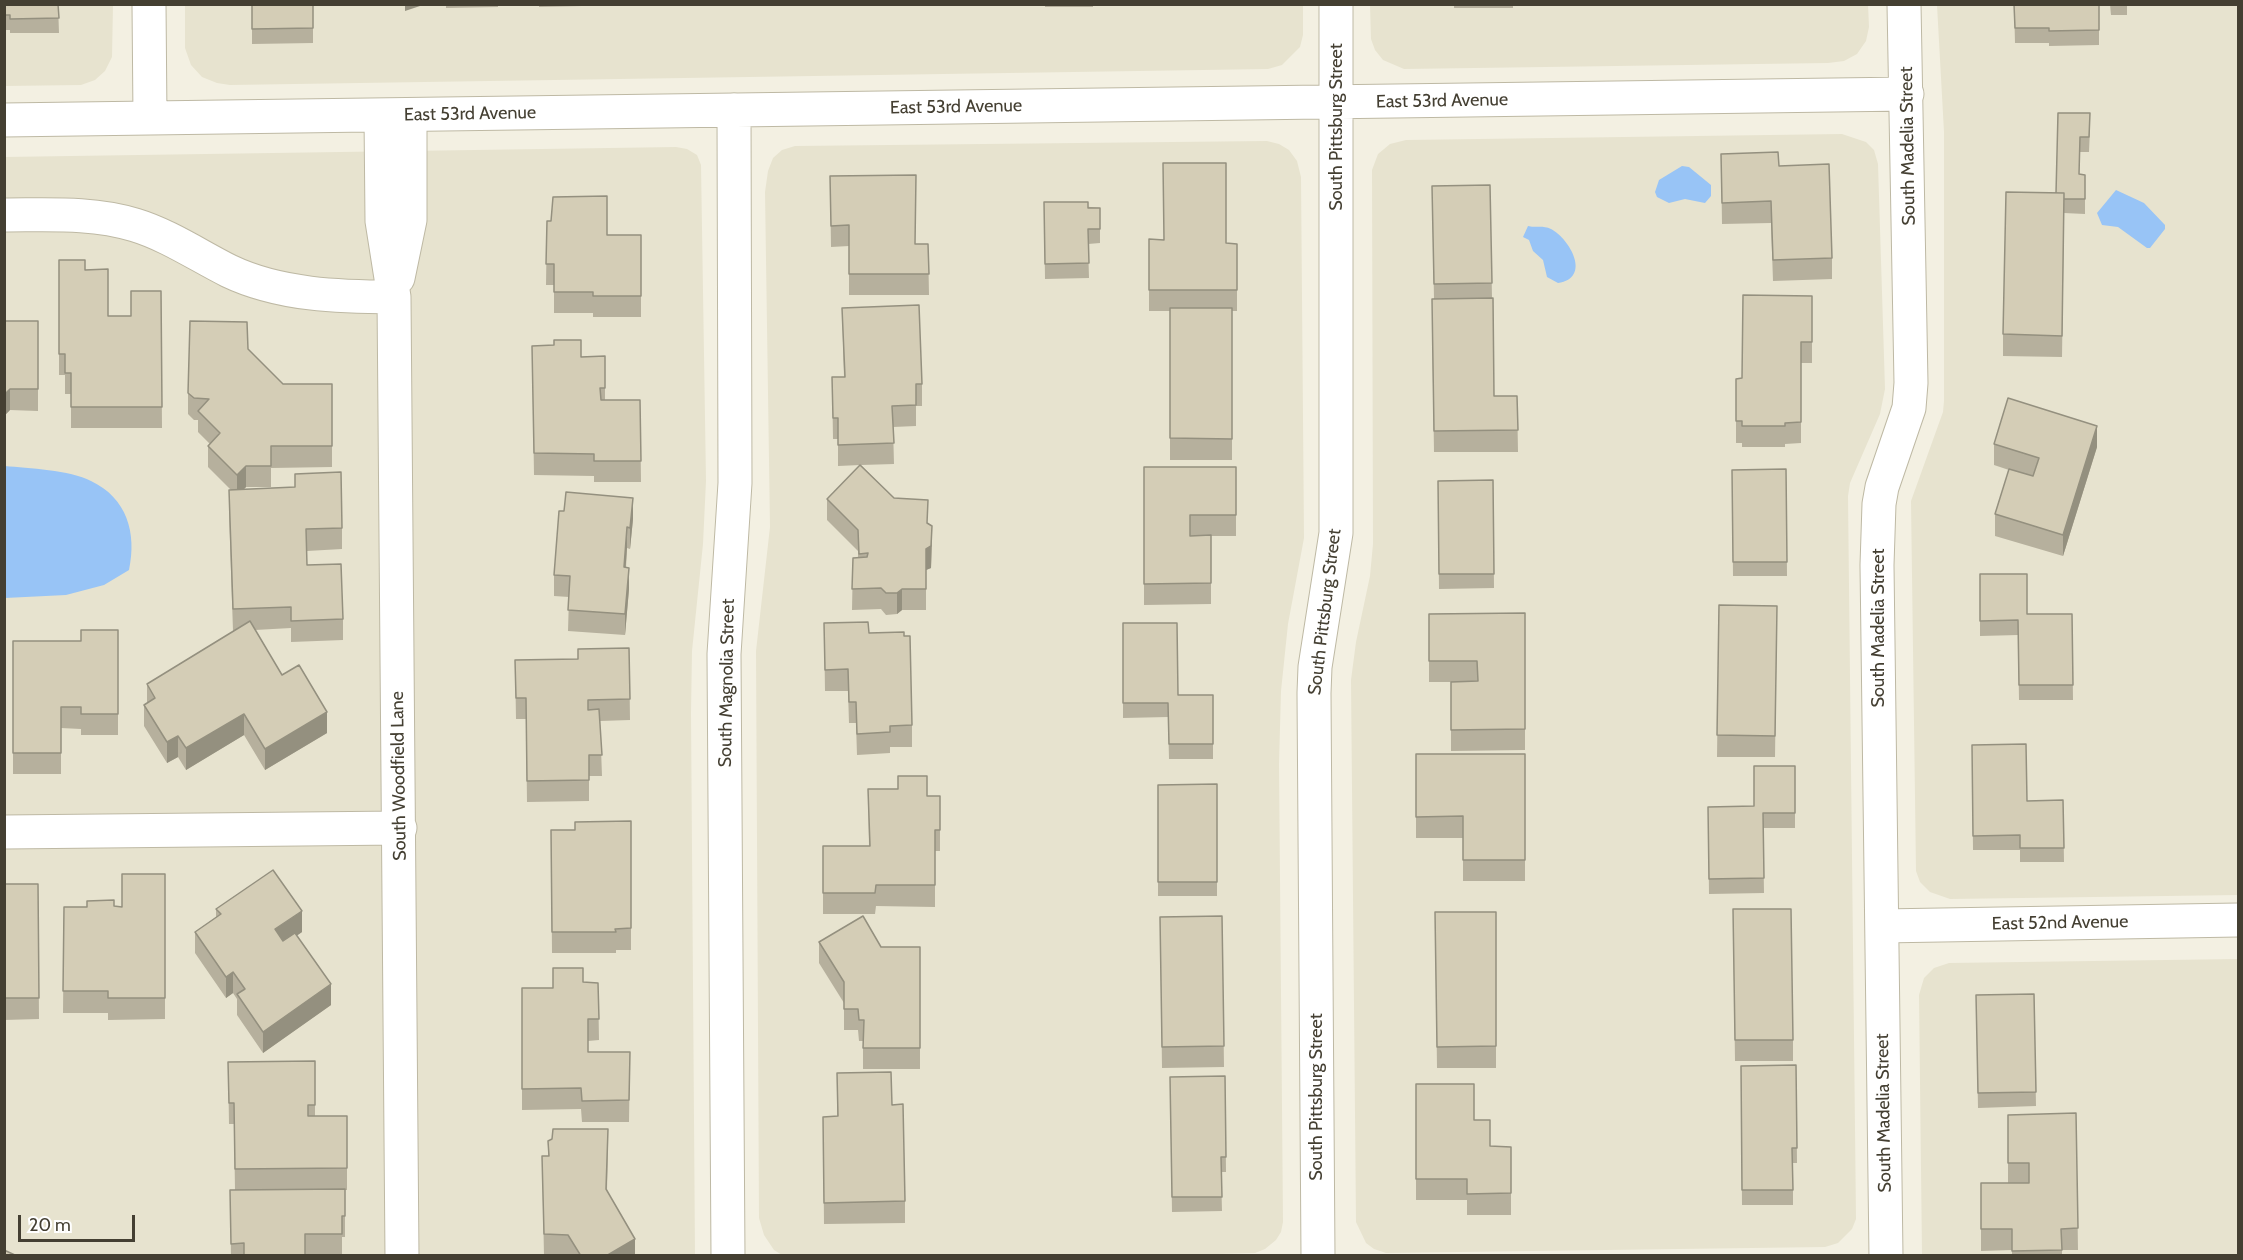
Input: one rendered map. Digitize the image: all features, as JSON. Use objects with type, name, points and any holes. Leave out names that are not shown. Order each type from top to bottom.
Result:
[{"type":"street","points":[[149,4],[150,118]]},
{"type":"street","name":"South Pittsburg Street","points":[[1318,1256],[1314,693],[1315,668],[1336,533],[1338,102],[1336,4]]},
{"type":"street","name":"South Madelia Street","points":[[1886,1256],[1877,566],[1879,504],[1882,488],[1909,408],[1911,383],[1904,4]]},
{"type":"street","name":"East 53rd Avenue","points":[[4,120],[1907,94]]},
{"type":"street","name":"South Magnolia Street","points":[[728,1256],[724,654],[735,483],[734,110]]},
{"type":"street","name":"South Woodfield Lane","points":[[395,115],[382,221],[394,297],[402,1256]]},
{"type":"street","points":[[4,215],[92,215],[136,225],[232,272],[286,289],[343,297],[394,297]]},
{"type":"street","points":[[4,832],[400,828]]},
{"type":"street","name":"East 52nd Avenue","points":[[1882,926],[2238,920]]},
{"type":"shaded area","points":[[1303,4],[1303,35],[1300,47],[1282,65],[1268,69],[230,85],[202,77],[191,65],[185,48],[185,5]]},
{"type":"shaded area","points":[[1868,4],[1869,27],[1866,41],[1857,54],[1844,61],[1828,63],[1404,69],[1383,60],[1375,50],[1371,39],[1370,5]]},
{"type":"shaded area","points":[[4,5],[113,5],[112,57],[105,71],[95,80],[81,85],[5,86]]},
{"type":"shaded area","points":[[1937,5],[2238,5],[2238,895],[1950,899],[1930,892],[1920,882],[1916,871],[1911,501],[1943,412],[1944,401],[1944,132]]},
{"type":"shaded area","points":[[1842,134],[1866,142],[1874,150],[1878,164],[1885,389],[1880,414],[1850,483],[1848,496],[1856,1219],[1852,1229],[1838,1243],[1825,1247],[1386,1253],[1374,1249],[1366,1243],[1356,1222],[1351,680],[1356,642],[1370,576],[1373,544],[1372,170],[1378,154],[1390,144],[1406,140]]},
{"type":"shaded area","points":[[1267,141],[1289,150],[1297,161],[1301,177],[1304,538],[1288,624],[1281,691],[1279,764],[1283,1222],[1281,1232],[1276,1240],[1265,1249],[1255,1253],[1142,1256],[782,1255],[774,1250],[764,1235],[759,1218],[756,651],[770,527],[765,192],[768,171],[773,158],[782,150],[795,146]]},
{"type":"shaded area","points":[[676,147],[687,149],[697,155],[701,165],[706,481],[703,544],[692,651],[691,713],[695,1255],[5,1255],[4,157]]},
{"type":"shaded area","points":[[2238,959],[2238,1255],[1922,1255],[1919,995],[1924,978],[1934,968],[1949,963]]},
{"type":"water","points":[[1682,166],[1689,167],[1711,185],[1711,196],[1705,203],[1685,199],[1669,203],[1657,197],[1655,192],[1659,180]]},
{"type":"water","points":[[2116,190],[2144,203],[2165,225],[2165,229],[2150,248],[2118,227],[2102,225],[2097,213]]},
{"type":"water","points":[[1528,226],[1551,229],[1571,249],[1576,266],[1574,274],[1568,280],[1558,283],[1547,277],[1543,260],[1533,251],[1529,240],[1523,237]]},
{"type":"water","points":[[5,466],[72,474],[103,488],[121,507],[127,518],[132,543],[129,570],[104,585],[66,595],[5,598]]},
{"type":"building","points":[[4,4],[58,4],[59,18],[10,19],[10,15],[4,15]]},
{"type":"building","points":[[252,4],[313,4],[313,28],[252,29]]},
{"type":"building","points":[[2014,4],[2099,4],[2099,30],[2049,31],[2049,28],[2015,28]]},
{"type":"building","points":[[2058,113],[2090,113],[2089,137],[2080,137],[2079,174],[2085,175],[2085,199],[2064,199],[2064,193],[2056,193]]},
{"type":"building","points":[[1778,152],[1779,166],[1829,164],[1832,258],[1773,260],[1771,201],[1722,203],[1721,154]]},
{"type":"building","points":[[1163,163],[1226,163],[1226,243],[1237,244],[1237,290],[1149,290],[1149,239],[1164,240]]},
{"type":"building","points":[[916,175],[915,244],[928,244],[929,274],[849,274],[849,225],[831,226],[830,176]]},
{"type":"building","points":[[1490,185],[1492,283],[1434,284],[1432,186]]},
{"type":"building","points":[[2006,192],[2064,193],[2062,336],[2003,334]]},
{"type":"building","points":[[607,196],[607,235],[641,235],[641,296],[593,296],[593,292],[554,292],[554,264],[546,264],[547,221],[551,221],[553,197]]},
{"type":"building","points":[[1044,202],[1088,202],[1088,208],[1100,208],[1100,229],[1088,229],[1089,263],[1045,264]]},
{"type":"building","points":[[59,260],[85,260],[85,270],[108,269],[108,316],[131,316],[131,291],[161,291],[162,407],[71,407],[71,373],[65,373],[65,354],[59,354]]},
{"type":"building","points":[[1743,295],[1812,296],[1812,342],[1801,342],[1801,422],[1785,423],[1785,426],[1742,426],[1742,421],[1736,421],[1736,379],[1742,378]]},
{"type":"building","points":[[1493,298],[1494,396],[1517,396],[1518,430],[1434,431],[1432,299]]},
{"type":"building","points":[[919,305],[922,384],[916,384],[916,405],[892,406],[894,443],[838,445],[838,418],[833,418],[832,377],[845,377],[842,308]]},
{"type":"building","points":[[1170,308],[1232,308],[1232,439],[1170,438]]},
{"type":"building","points":[[4,321],[38,321],[38,389],[10,389],[4,395]]},
{"type":"building","points":[[190,321],[247,322],[248,349],[283,384],[332,384],[332,446],[271,446],[271,466],[246,466],[237,475],[208,446],[220,433],[198,411],[209,399],[194,398],[188,393]]},
{"type":"building","points":[[554,340],[581,340],[581,357],[605,356],[605,388],[600,388],[601,400],[640,400],[641,461],[594,461],[594,454],[534,453],[532,346],[554,345]]},
{"type":"building","points":[[2008,398],[2097,426],[2063,535],[1995,514],[2009,469],[2033,476],[2039,458],[1994,444]]},
{"type":"building","points":[[860,465],[894,498],[928,500],[927,523],[932,526],[931,546],[926,549],[926,589],[902,589],[897,593],[886,593],[881,588],[852,589],[853,558],[867,557],[868,553],[859,554],[858,530],[827,499]]},
{"type":"building","points":[[1144,467],[1236,467],[1236,515],[1190,515],[1190,536],[1211,535],[1211,583],[1144,584]]},
{"type":"building","points":[[1786,469],[1787,562],[1733,562],[1732,470]]},
{"type":"building","points":[[341,472],[342,528],[306,529],[307,565],[341,564],[343,619],[291,621],[291,607],[233,609],[229,490],[295,487],[295,474]]},
{"type":"building","points":[[1493,480],[1494,574],[1439,574],[1438,481]]},
{"type":"building","points":[[566,492],[633,498],[630,528],[627,527],[624,567],[629,568],[625,614],[568,610],[570,576],[554,575],[559,511],[564,511]]},
{"type":"building","points":[[1980,574],[2027,574],[2027,614],[2072,614],[2073,685],[2019,685],[2018,620],[1980,621]]},
{"type":"building","points":[[1719,605],[1777,606],[1775,736],[1717,735]]},
{"type":"building","points":[[1525,613],[1525,729],[1451,730],[1451,682],[1478,681],[1477,661],[1429,661],[1429,614]]},
{"type":"building","points":[[250,621],[282,675],[299,665],[327,712],[265,749],[244,714],[186,748],[178,736],[167,742],[144,705],[155,698],[147,684]]},
{"type":"building","points":[[868,622],[869,633],[904,632],[904,636],[910,636],[912,725],[890,726],[890,732],[857,734],[856,702],[849,702],[848,669],[825,670],[824,623]]},
{"type":"building","points":[[1123,623],[1177,623],[1178,695],[1213,695],[1213,744],[1169,744],[1168,703],[1123,703]]},
{"type":"building","points":[[81,630],[118,630],[118,714],[81,714],[81,707],[61,707],[61,753],[13,753],[13,641],[81,641]]},
{"type":"building","points":[[629,648],[630,699],[588,700],[588,710],[599,709],[602,755],[589,755],[589,780],[527,781],[526,698],[516,698],[515,660],[578,659],[578,649]]},
{"type":"building","points":[[2026,744],[2027,801],[2063,800],[2064,848],[2020,848],[2020,835],[1973,836],[1972,745]]},
{"type":"building","points":[[1416,754],[1525,754],[1525,860],[1463,860],[1463,816],[1416,817]]},
{"type":"building","points":[[1754,766],[1795,766],[1795,813],[1763,813],[1764,878],[1709,879],[1708,807],[1754,806]]},
{"type":"building","points":[[898,776],[927,776],[927,796],[940,796],[940,830],[935,830],[935,885],[876,885],[875,893],[823,893],[823,846],[870,846],[868,789],[898,789]]},
{"type":"building","points":[[1217,784],[1217,882],[1158,882],[1158,785]]},
{"type":"building","points":[[631,821],[631,928],[615,929],[616,932],[552,932],[551,830],[575,830],[575,822]]},
{"type":"building","points":[[273,870],[302,911],[275,929],[283,941],[295,933],[331,984],[263,1032],[237,994],[245,989],[233,972],[226,977],[195,932],[221,914],[216,909]]},
{"type":"building","points":[[122,874],[165,874],[165,998],[108,998],[108,991],[63,991],[64,907],[87,907],[87,901],[114,900],[114,906],[122,907]]},
{"type":"building","points":[[4,884],[38,884],[39,998],[4,998]]},
{"type":"building","points":[[1733,909],[1791,909],[1793,1040],[1735,1040]]},
{"type":"building","points":[[1435,912],[1496,912],[1496,1046],[1437,1047]]},
{"type":"building","points":[[863,916],[881,947],[920,947],[920,1048],[863,1048],[864,1020],[859,1020],[858,1009],[844,1009],[844,982],[819,942]]},
{"type":"building","points":[[1222,916],[1224,1046],[1162,1047],[1160,917]]},
{"type":"building","points":[[553,968],[583,968],[583,982],[598,983],[599,1019],[588,1019],[588,1052],[630,1052],[629,1100],[582,1101],[581,1088],[522,1089],[522,988],[553,988]]},
{"type":"building","points":[[2034,994],[2036,1092],[1978,1093],[1976,995]]},
{"type":"building","points":[[315,1061],[315,1105],[308,1105],[308,1116],[347,1116],[347,1168],[235,1169],[234,1103],[229,1103],[228,1062]]},
{"type":"building","points":[[1796,1065],[1797,1148],[1792,1148],[1793,1190],[1742,1190],[1741,1066]]},
{"type":"building","points":[[891,1072],[892,1105],[903,1104],[905,1201],[824,1203],[823,1117],[838,1116],[837,1073]]},
{"type":"building","points":[[1225,1076],[1226,1157],[1221,1157],[1222,1197],[1172,1197],[1170,1077]]},
{"type":"building","points":[[1416,1084],[1474,1084],[1474,1120],[1490,1120],[1490,1146],[1511,1147],[1511,1193],[1467,1194],[1467,1179],[1416,1179]]},
{"type":"building","points":[[2076,1113],[2078,1228],[2061,1229],[2062,1250],[2012,1251],[2012,1229],[1981,1229],[1981,1183],[2029,1183],[2029,1163],[2008,1163],[2008,1115]]},
{"type":"building","points":[[553,1129],[608,1129],[606,1189],[635,1239],[606,1256],[581,1256],[568,1235],[544,1234],[542,1156],[549,1156],[548,1141],[552,1139]]},
{"type":"building","points":[[345,1189],[342,1234],[305,1234],[305,1256],[244,1256],[244,1243],[231,1244],[230,1190]]},
{"type":"building","points":[[4,1250],[17,1256],[4,1256]]}]
